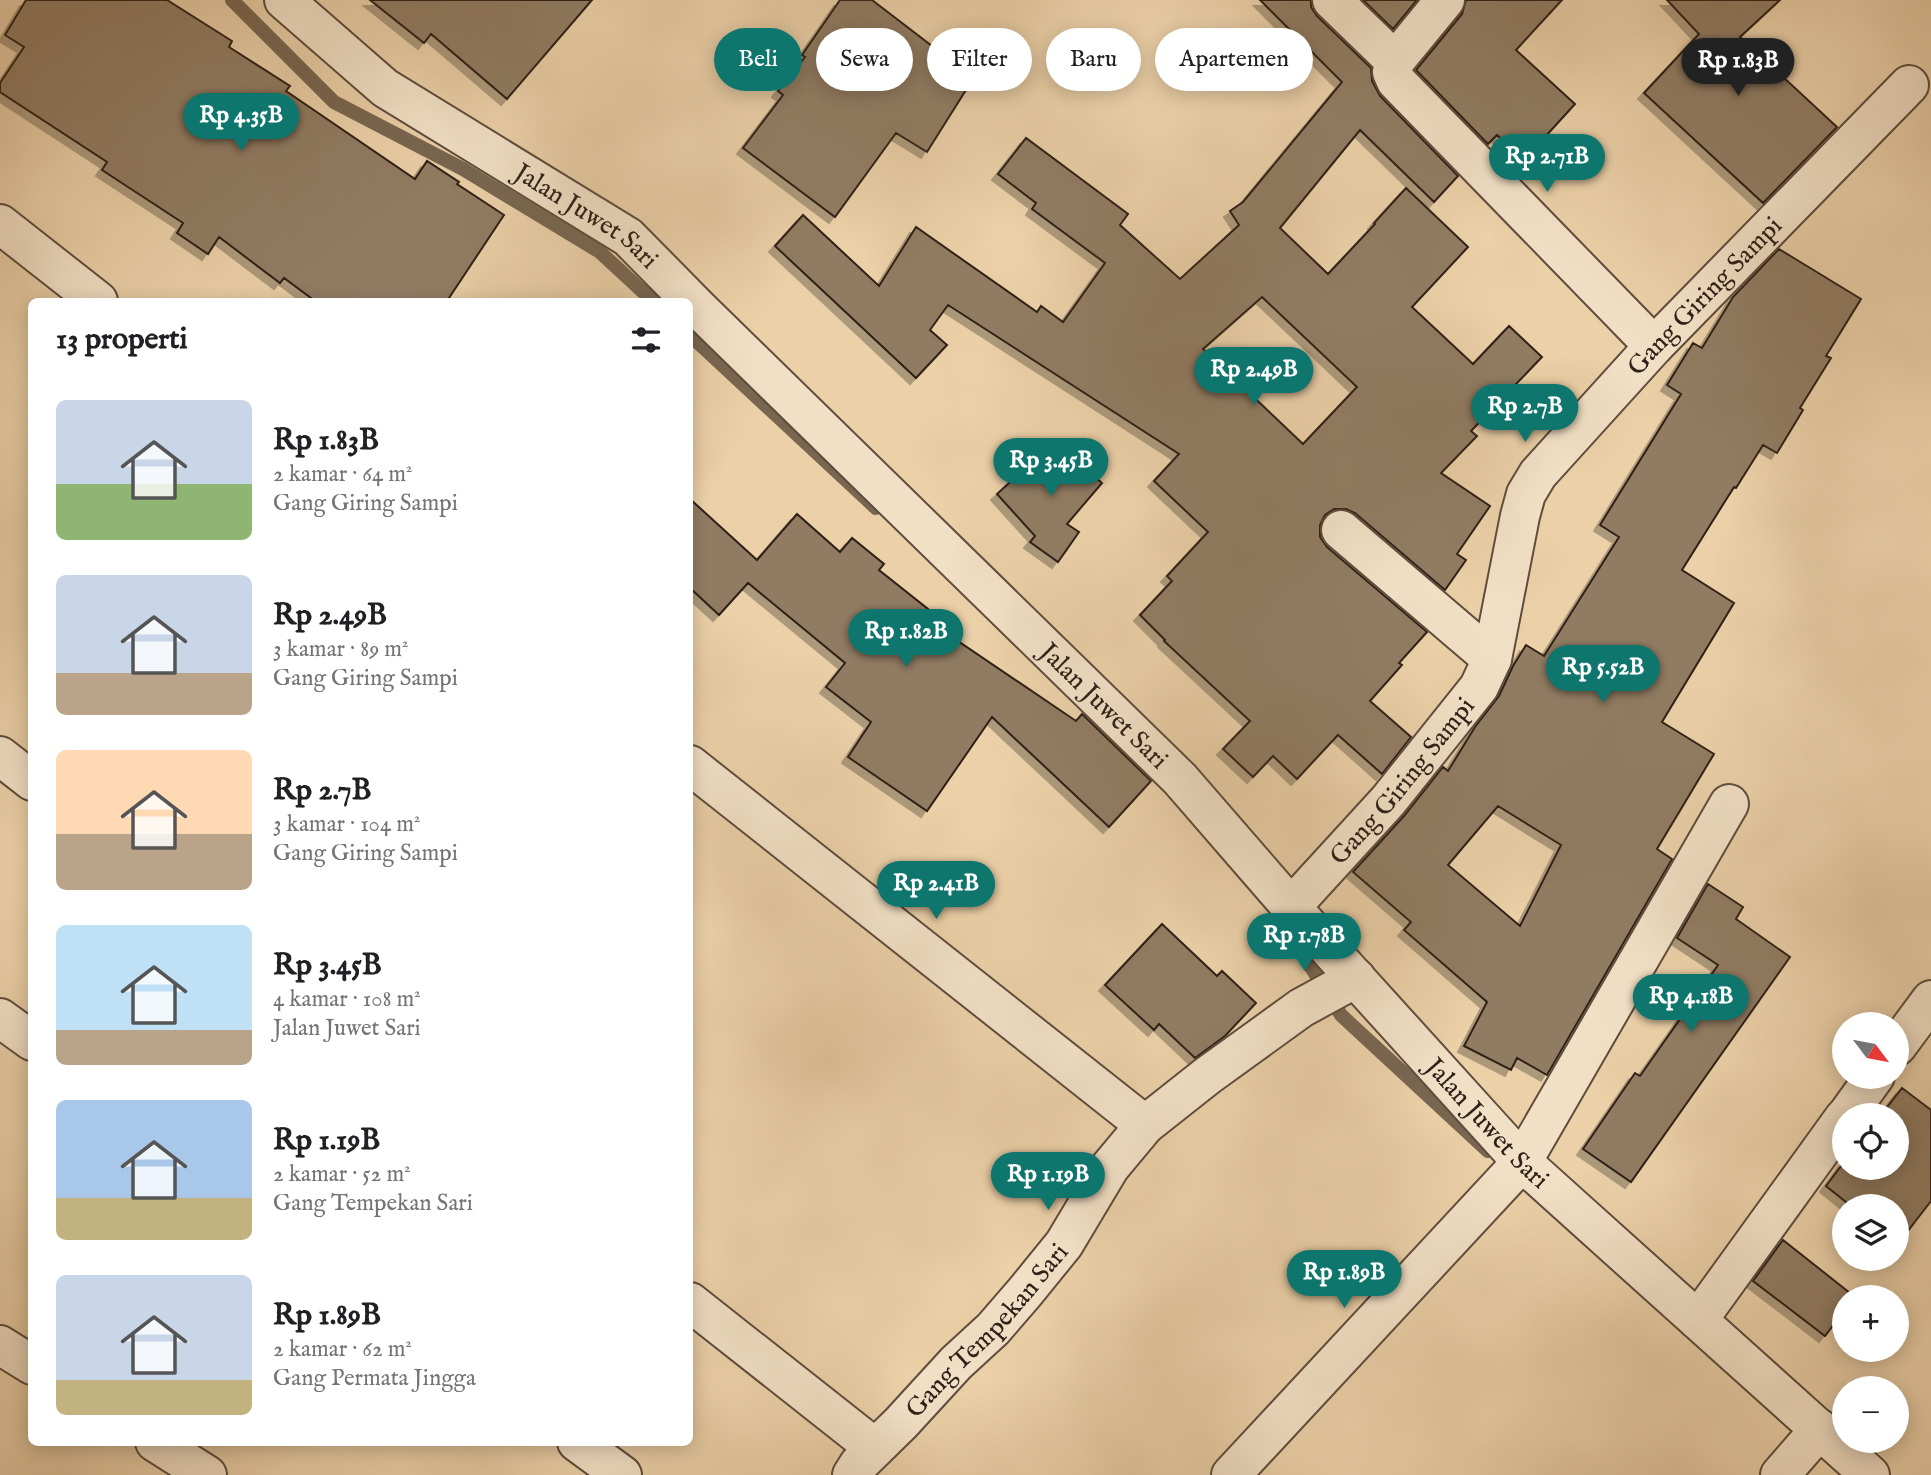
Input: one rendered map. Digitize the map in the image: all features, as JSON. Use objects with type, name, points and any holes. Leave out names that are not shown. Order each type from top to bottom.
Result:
[{"type":"street","name":"Jalan Juwet Sari","points":[[284,0],[385,88],[628,237],[688,298]]},
{"type":"street","points":[[1332,0],[1395,61]]},
{"type":"street","points":[[1445,0],[1395,61],[1392,72],[1396,81],[1654,346]]},
{"type":"street","name":"Gang Giring Sampi","points":[[1291,907],[1388,801],[1479,688],[1492,659],[1526,494],[1538,474],[1654,346],[1909,85]]},
{"type":"street","points":[[0,225],[94,298]]},
{"type":"street","name":"Jalan Juwet Sari","points":[[693,303],[1180,779],[1291,907],[1345,984],[1513,1171],[1698,1320],[1814,1437],[1870,1475]]},
{"type":"street","points":[[1340,530],[1492,659]]},
{"type":"street","points":[[0,756],[28,778]]},
{"type":"street","points":[[693,767],[1145,1125]]},
{"type":"street","points":[[1231,1475],[1513,1171],[1729,804]]},
{"type":"street","name":"Gang Tempekan Sari","points":[[693,1304],[863,1462],[956,1363],[993,1329],[1025,1292],[1063,1244],[1110,1167],[1145,1125],[1207,1076],[1301,1009],[1345,984]]},
{"type":"street","points":[[1909,1030],[1931,1000]]},
{"type":"street","points":[[0,1017],[28,1038]]},
{"type":"street","points":[[1698,1320],[1832,1135]]},
{"type":"street","points":[[0,1345],[28,1362]]},
{"type":"street","points":[[1780,1475],[1814,1437]]},
{"type":"street","points":[[161,1446],[208,1475]]},
{"type":"street","points":[[582,1446],[622,1475]]},
{"type":"building","points":[[26,0],[167,0],[232,41],[229,47],[290,86],[286,91],[415,179],[427,161],[504,215],[449,298],[311,298],[284,278],[280,283],[219,237],[208,254],[177,233],[183,223],[102,170],[107,162],[0,92],[0,83],[24,47],[5,35]]},
{"type":"building","points":[[370,0],[592,0],[507,99],[431,34],[424,43]]},
{"type":"building","points":[[840,0],[872,0],[909,28],[821,28]]},
{"type":"building","points":[[1260,0],[1311,0],[1311,7],[1317,16],[1371,68],[1372,81],[1380,96],[1458,176],[1434,202],[1360,130],[1280,228],[1328,274],[1406,188],[1468,247],[1412,307],[1473,364],[1509,326],[1542,357],[1471,431],[1477,436],[1441,473],[1490,506],[1457,554],[1466,560],[1445,590],[1355,513],[1346,509],[1334,509],[1325,515],[1320,525],[1320,537],[1327,547],[1427,632],[1370,701],[1411,737],[1382,774],[1338,735],[1297,779],[1273,756],[1253,777],[1223,749],[1250,721],[1140,615],[1172,581],[1167,576],[1208,532],[1154,481],[1179,454],[948,305],[930,330],[947,345],[916,378],[775,246],[803,215],[879,286],[916,227],[1037,312],[1041,306],[1063,322],[1105,263],[1032,209],[1036,203],[998,174],[1026,138],[1128,214],[1120,225],[1180,279],[1239,225],[1230,211],[1243,202],[1342,82],[1313,53],[1313,28],[1288,28]],"holes":[[[1262,297],[1357,387],[1303,444],[1203,349]]]},
{"type":"building","points":[[1363,0],[1417,0],[1393,29]]},
{"type":"building","points":[[1466,0],[1562,0],[1516,50],[1575,104],[1524,160],[1497,135],[1488,144],[1416,70],[1462,14]]},
{"type":"building","points":[[1667,0],[1780,0],[1740,37],[1837,127],[1763,203],[1644,93],[1699,34]]},
{"type":"building","points":[[913,31],[927,42],[927,91],[965,91],[927,152],[896,133],[835,217],[743,148],[783,95],[778,91],[802,91],[802,61],[805,57],[802,55],[816,35],[816,91],[913,91]]},
{"type":"building","points":[[1779,249],[1861,299],[1826,356],[1831,358],[1800,408],[1803,410],[1777,453],[1763,445],[1682,570],[1734,603],[1662,722],[1714,754],[1657,849],[1672,859],[1547,1075],[1517,1058],[1511,1070],[1464,1046],[1487,1002],[1404,930],[1411,922],[1353,872],[1404,816],[1443,767],[1448,771],[1475,727],[1499,696],[1526,645],[1544,656],[1619,537],[1600,525],[1681,394],[1667,385],[1693,343],[1702,348],[1733,297]],"holes":[[[1498,806],[1561,845],[1520,926],[1448,865]]]},
{"type":"building","points":[[1055,441],[1102,483],[1067,524],[1079,532],[1058,562],[1030,542],[1035,536],[997,494]]},
{"type":"building","points":[[693,502],[757,560],[797,514],[840,552],[852,538],[884,564],[879,570],[933,613],[927,620],[1076,721],[1082,714],[1151,781],[1109,827],[992,717],[927,811],[848,757],[871,722],[826,687],[845,663],[748,583],[719,615],[693,591]]},
{"type":"building","points":[[1708,884],[1743,907],[1736,919],[1790,957],[1631,1182],[1583,1149],[1635,1073],[1640,1076],[1718,965],[1677,938]]},
{"type":"building","points":[[1162,924],[1217,976],[1222,971],[1256,1003],[1225,1036],[1195,1058],[1159,1024],[1154,1030],[1105,985]]},
{"type":"building","points":[[1903,1089],[1931,1110],[1931,1201],[1909,1229],[1909,1194],[1836,1194],[1826,1186],[1832,1178],[1909,1180],[1909,1103],[1890,1103]]},
{"type":"building","points":[[1783,1240],[1840,1285],[1832,1285],[1832,1327],[1825,1336],[1753,1281]]},
{"type":"waterway","points":[[232,0],[334,102],[463,169],[600,252],[650,298]]},
{"type":"waterway","points":[[693,338],[876,508]]},
{"type":"waterway","points":[[1284,924],[1341,1015],[1488,1151]]}]
